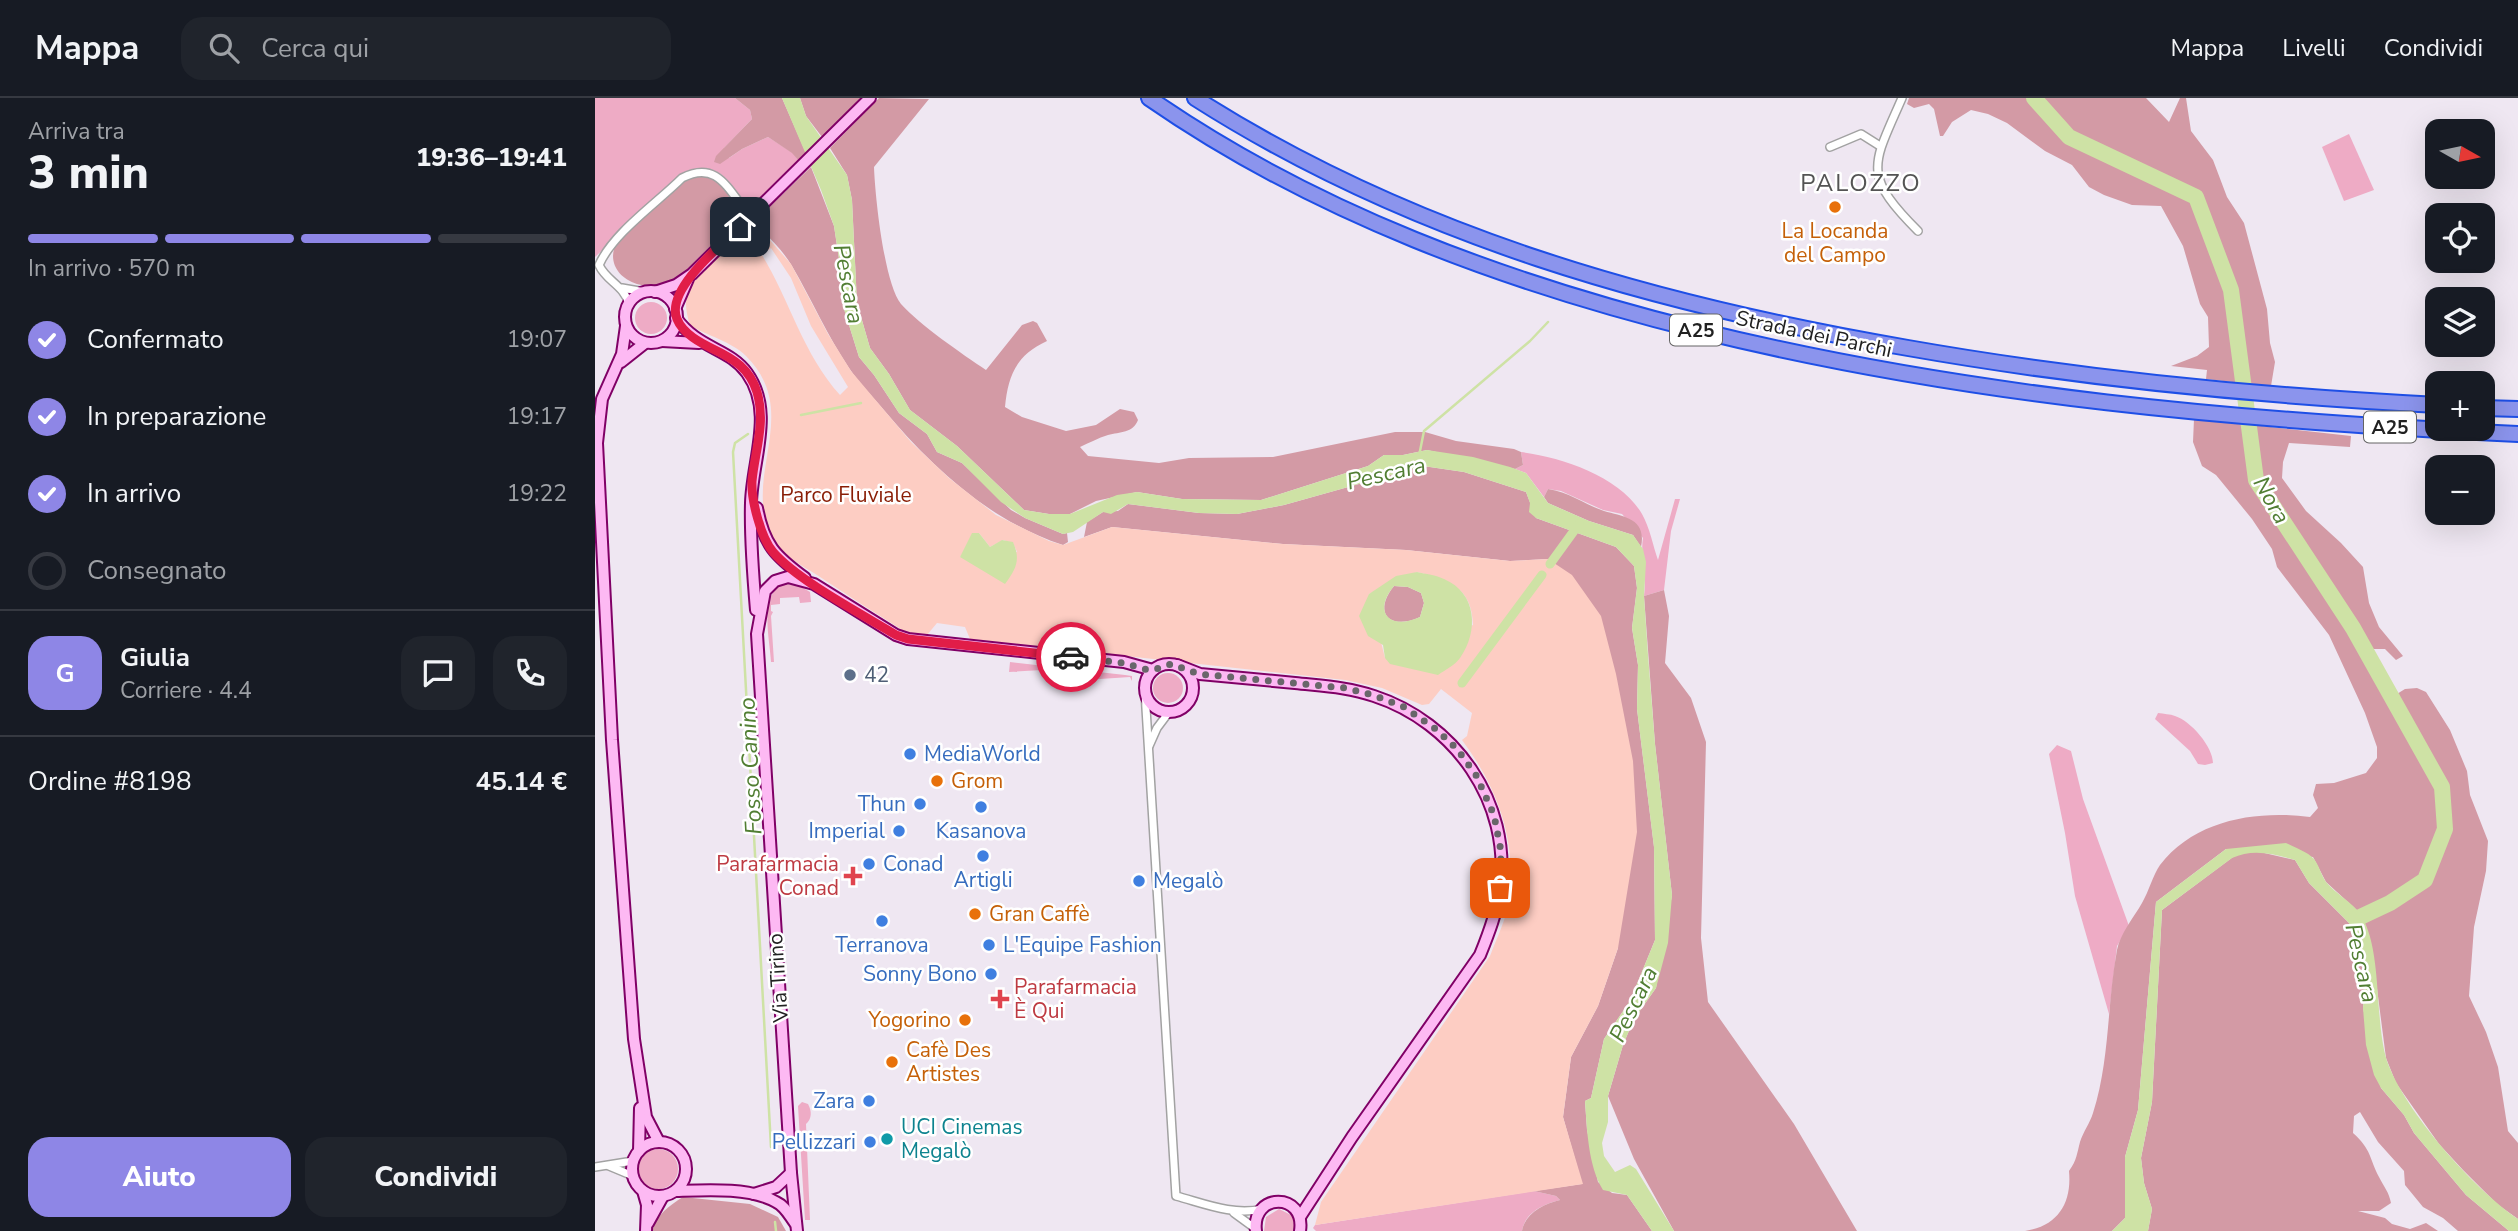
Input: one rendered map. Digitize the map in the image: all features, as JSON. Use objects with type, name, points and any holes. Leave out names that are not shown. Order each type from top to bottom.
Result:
[{"type":"highway","name":"Strada dei Parchi","points":[[1149,98],[1233,151],[1318,197],[1401,235],[1509,276],[1646,317],[1734,339],[1846,363],[2005,390],[2263,419],[2518,434]]},
{"type":"highway","name":"Strada dei Parchi","points":[[1195,98],[1244,129],[1327,174],[1411,212],[1517,253],[1628,287],[1736,314],[1851,338],[2038,370],[2190,388],[2425,404]]},
{"type":"highway","points":[[2495,408],[2518,409]]},
{"type":"street","points":[[1902,98],[1880,146],[1878,176],[1884,192],[1918,231]]},
{"type":"street","points":[[711,348],[687,341],[645,342],[633,337],[625,319],[629,304],[636,296],[676,285],[692,274],[868,100]]},
{"type":"street","points":[[1830,146],[1861,134],[1880,146]]},
{"type":"street","points":[[739,202],[718,177],[708,172],[691,173],[682,178],[605,251],[599,265],[599,275],[622,288],[666,296],[690,335],[737,362],[752,380],[761,411],[751,505],[757,634]]},
{"type":"street","points":[[662,341],[674,329],[682,290],[692,274]]},
{"type":"street","points":[[622,288],[629,304]]},
{"type":"street","points":[[627,326],[624,345],[599,412],[597,443],[613,740],[634,1039],[646,1117],[659,1142]]},
{"type":"street","points":[[614,369],[645,342]]},
{"type":"street","points":[[752,484],[759,522],[767,542],[778,557],[814,584]]},
{"type":"street","name":"Via Tirino","points":[[796,1228],[757,634],[762,598],[769,586],[778,579],[788,577],[814,584],[896,635],[908,639],[1124,663],[1153,670]]},
{"type":"street","points":[[1164,664],[1199,674],[1345,688],[1404,707],[1437,730],[1457,749],[1476,775],[1494,815],[1501,851],[1500,888],[1492,928],[1480,955],[1352,1137],[1302,1225],[1292,1206],[1280,1202],[1245,1212],[1176,1196],[1145,692],[1148,676],[1164,664]]},
{"type":"street","points":[[1145,692],[1156,709],[1169,712],[1184,707],[1192,694],[1193,686],[1189,675],[1177,666]]},
{"type":"street","points":[[1148,750],[1152,738],[1169,712]]},
{"type":"street","points":[[633,1176],[640,1087]]},
{"type":"street","points":[[595,1167],[608,1166],[636,1156],[645,1146],[659,1142],[668,1143],[682,1154],[686,1171],[676,1191]]},
{"type":"street","points":[[608,1166],[633,1176],[643,1191],[647,1205],[646,1228]]},
{"type":"street","points":[[686,1171],[712,1190]]},
{"type":"street","points":[[754,1194],[776,1187],[791,1173]]},
{"type":"street","points":[[643,1191],[663,1196],[676,1191],[712,1190],[754,1194],[777,1202],[796,1228]]},
{"type":"street","points":[[646,1228],[663,1196]]},
{"type":"street","points":[[1256,1230],[1256,1218],[1262,1209]]},
{"type":"street","points":[[1231,1210],[1256,1230]]},
{"type":"shaded area","points":[[595,98],[735,98],[750,110],[752,119],[724,148],[729,158],[768,137],[793,153],[799,161],[748,210],[730,183],[717,172],[698,169],[686,172],[595,257]]},
{"type":"shaded area","points":[[735,98],[782,98],[806,153],[799,161],[768,137],[742,149],[720,164],[714,162],[716,156],[752,119],[750,110]]},
{"type":"shaded area","points":[[800,98],[862,98],[822,137],[806,116]]},
{"type":"shaded area","points":[[879,98],[929,99],[874,167],[885,259],[901,304],[930,330],[986,370],[1022,325],[1033,321],[1037,323],[1047,341],[1028,353],[1015,368],[1008,386],[1005,407],[1022,417],[1066,431],[1096,425],[1120,409],[1134,412],[1138,420],[1129,430],[1104,436],[1080,447],[1088,456],[1159,463],[1189,458],[1273,457],[1395,432],[1425,432],[1456,441],[1514,449],[1521,452],[1523,465],[1515,469],[1427,450],[1403,455],[1384,455],[1368,466],[1261,500],[1182,499],[1137,492],[1096,501],[1070,514],[1024,510],[957,446],[910,410],[870,348],[857,303],[852,200],[847,175],[830,148]]},
{"type":"shaded area","points":[[1909,98],[2030,98],[2067,138],[2196,198],[2229,289],[2241,383],[2206,379],[2207,370],[2171,366],[2197,356],[2209,347],[2208,317],[2200,304],[2183,246],[2161,206],[2132,205],[2104,195],[2089,187],[2072,165],[2045,151],[2007,123],[1988,114],[1971,110],[1952,122],[1943,136],[1940,136],[1934,109],[1929,104],[1914,108],[1907,104]]},
{"type":"shaded area","points":[[2038,98],[2146,98],[2169,122],[2180,98],[2186,98],[2191,131],[2213,160],[2227,197],[2244,223],[2267,309],[2270,343],[2275,362],[2271,386],[2247,383],[2235,289],[2198,192],[2071,134]]},
{"type":"shaded area","points":[[2349,134],[2374,190],[2344,201],[2322,147]]},
{"type":"shaded area","points":[[811,167],[834,226],[844,309],[859,357],[899,413],[927,434],[937,452],[962,463],[1011,510],[1063,534],[1067,533],[1068,542],[1063,545],[1036,535],[986,507],[964,490],[902,431],[849,368],[788,260],[754,222]]},
{"type":"shaded area","points":[[698,175],[719,183],[744,212],[676,281],[645,285],[624,277],[613,261],[618,241],[686,178]]},
{"type":"shaded area","points":[[651,302],[662,307],[667,318],[662,329],[651,334],[640,329],[635,318],[640,307]]},
{"type":"shaded area","points":[[2194,419],[2246,425],[2251,480],[2352,635],[2440,787],[2442,827],[2421,879],[2389,901],[2360,913],[2326,882],[2313,857],[2226,849],[2156,902],[2138,1110],[2125,1157],[2125,1218],[2112,1231],[2025,1231],[2046,1224],[2061,1211],[2065,1203],[2069,1171],[2099,1093],[2119,944],[2160,865],[2174,849],[2191,837],[2229,821],[2270,815],[2310,817],[2318,808],[2313,795],[2316,784],[2334,783],[2366,773],[2377,758],[2377,747],[2365,713],[2329,635],[2277,567],[2272,549],[2252,519],[2216,475],[2202,466],[2193,442]]},
{"type":"shaded area","points":[[2253,425],[2351,436],[2350,447],[2289,443],[2283,462],[2282,478],[2306,511],[2363,567],[2369,603],[2379,627],[2403,656],[2396,660],[2385,649],[2365,649],[2357,628],[2260,477]]},
{"type":"shaded area","points":[[1521,452],[1572,464],[1620,489],[1642,514],[1658,560],[1675,499],[1680,499],[1671,531],[1664,590],[1644,596],[1643,538],[1622,514],[1603,510],[1561,491],[1548,489],[1544,497],[1526,473],[1515,469],[1523,465]]},
{"type":"shaded area","points":[[1423,466],[1464,472],[1526,492],[1536,518],[1616,547],[1634,566],[1637,588],[1632,628],[1638,665],[1637,709],[1654,847],[1655,940],[1630,1001],[1604,1039],[1591,1098],[1585,1101],[1587,1130],[1598,1182],[1612,1193],[1627,1195],[1652,1231],[1522,1231],[1531,1214],[1560,1200],[1556,1196],[1534,1191],[1582,1184],[1563,1117],[1571,1057],[1598,1006],[1618,948],[1548,559],[1510,561],[1406,550],[1283,544],[1112,527],[1084,537],[1087,522],[1103,512],[1118,511],[1128,504],[1199,513],[1237,514],[1284,505]]},
{"type":"shaded area","points":[[1548,489],[1632,520],[1641,530],[1641,547],[1633,535],[1589,521],[1548,503],[1544,497]]},
{"type":"shaded area","points":[[784,584],[798,585],[810,592],[811,602],[800,603],[799,597],[780,598],[780,604],[771,605],[774,662],[771,662],[768,607],[776,589]]},
{"type":"shaded area","points":[[1394,586],[1408,587],[1421,593],[1424,603],[1420,617],[1400,622],[1387,617],[1385,604]]},
{"type":"shaded area","points":[[1664,590],[1669,616],[1665,663],[1691,698],[1706,742],[1701,938],[1708,1002],[1794,1124],[1857,1231],[1674,1231],[1634,1159],[1608,1096],[1623,1045],[1634,1019],[1656,988],[1672,895],[1655,744],[1644,596]]},
{"type":"shaded area","points":[[1010,662],[1132,676],[1132,681],[1130,677],[1085,680],[1084,674],[1059,674],[1059,669],[1009,672]]},
{"type":"shaded area","points":[[1168,673],[1179,677],[1183,688],[1179,699],[1168,703],[1157,699],[1153,688],[1157,677]]},
{"type":"shaded area","points":[[2417,688],[2426,692],[2450,730],[2467,771],[2470,795],[2488,841],[2486,871],[2474,927],[2469,996],[2486,1032],[2498,1067],[2508,1131],[2518,1143],[2518,1219],[2497,1204],[2439,1144],[2396,1083],[2386,1058],[2369,936],[2362,918],[2395,905],[2425,883],[2447,827],[2443,786],[2392,697],[2405,689]]},
{"type":"shaded area","points":[[2158,713],[2175,716],[2194,729],[2205,742],[2213,763],[2198,764],[2190,751],[2155,719]]},
{"type":"shaded area","points":[[2057,745],[2071,751],[2083,799],[2129,926],[2117,946],[2109,1014],[2075,896],[2049,754]]},
{"type":"shaded area","points":[[2244,852],[2260,852],[2295,860],[2309,883],[2349,923],[2361,959],[2365,990],[2363,1008],[2381,1088],[2404,1115],[2414,1133],[2466,1195],[2509,1231],[2458,1231],[2443,1218],[2423,1207],[2405,1185],[2404,1171],[2378,1142],[2360,1112],[2354,1116],[2353,1133],[2367,1149],[2391,1203],[2379,1211],[2358,1211],[2385,1218],[2392,1224],[2410,1229],[2426,1223],[2438,1231],[2148,1231],[2152,1209],[2144,1183],[2141,1158],[2152,1102],[2162,910],[2233,857]]},
{"type":"shaded area","points":[[802,1102],[808,1104],[811,1112],[806,1124],[810,1220],[805,1220],[798,1106]]},
{"type":"shaded area","points":[[658,1149],[672,1155],[678,1169],[672,1183],[658,1189],[644,1183],[638,1169],[644,1155]]},
{"type":"shaded area","points":[[1534,1191],[1556,1196],[1560,1200],[1531,1214],[1522,1231],[1316,1231],[1313,1228],[1315,1225]]},
{"type":"shaded area","points":[[683,1197],[750,1204],[778,1217],[786,1231],[652,1231],[660,1215]]},
{"type":"shaded area","points":[[1279,1209],[1293,1216],[1295,1231],[1264,1231],[1266,1217]]},
{"type":"green space","name":"Parco Fluviale","points":[[754,222],[791,264],[851,371],[911,442],[949,478],[996,515],[1049,541],[1063,545],[1112,527],[1283,544],[1406,550],[1510,561],[1548,559],[1572,575],[1601,616],[1616,674],[1633,761],[1637,832],[1618,948],[1598,1006],[1571,1057],[1563,1117],[1583,1184],[1315,1225],[1321,1202],[1490,956],[1506,913],[1511,877],[1510,855],[1502,815],[1485,776],[1462,740],[1467,736],[1472,713],[1441,689],[1429,704],[1422,705],[1382,688],[1345,680],[970,639],[965,627],[937,623],[927,635],[907,633],[795,561],[775,543],[765,519],[763,495],[771,424],[770,401],[763,378],[746,356],[733,346],[690,325],[686,304],[691,284]],"holes":[[[771,248],[791,278],[811,326],[848,387],[840,395],[806,345],[762,255]],[[979,533],[990,547],[1003,540],[1013,543],[1017,552],[960,557]],[[1417,572],[1440,578],[1464,594],[1472,612],[1473,625],[1385,658],[1369,594]]]},
{"type":"water","name":"Pescara","points":[[782,98],[800,98],[806,116],[847,175],[852,200],[857,303],[870,348],[910,410],[957,446],[1024,510],[1070,514],[1117,495],[1137,492],[1182,499],[1261,500],[1368,466],[1384,455],[1403,455],[1427,450],[1473,457],[1526,473],[1548,503],[1589,521],[1633,535],[1643,549],[1646,562],[1644,596],[1648,655],[1672,895],[1668,943],[1656,988],[1634,1019],[1623,1045],[1608,1096],[1608,1122],[1602,1143],[1604,1156],[1615,1172],[1630,1165],[1636,1169],[1674,1231],[1652,1231],[1627,1195],[1603,1190],[1591,1159],[1585,1101],[1591,1098],[1604,1039],[1630,1001],[1655,940],[1654,847],[1637,709],[1638,665],[1632,628],[1637,588],[1634,566],[1616,547],[1536,518],[1529,512],[1530,503],[1526,492],[1464,472],[1423,466],[1284,505],[1237,514],[1199,513],[1128,504],[1111,514],[1103,512],[1073,532],[1063,534],[1025,518],[1001,502],[962,463],[937,452],[927,434],[899,413],[859,357],[844,309],[834,226]]},
{"type":"water","points":[[972,533],[979,533],[990,547],[1002,540],[1013,542],[1017,554],[1016,564],[1005,584],[960,557]]},
{"type":"water","points":[[1417,572],[1441,578],[1455,585],[1469,603],[1472,625],[1466,647],[1458,661],[1438,675],[1390,664],[1385,658],[1383,645],[1368,636],[1359,616],[1369,594],[1396,576]],"holes":[[[1394,586],[1408,587],[1421,593],[1424,603],[1420,617],[1409,621],[1393,620],[1385,611],[1388,595]]]},
{"type":"water","name":"Pescara","points":[[2286,843],[2311,856],[2326,882],[2361,915],[2373,947],[2387,1061],[2409,1103],[2442,1148],[2481,1188],[2518,1219],[2518,1231],[2509,1231],[2466,1195],[2414,1133],[2404,1115],[2381,1088],[2374,1075],[2366,1045],[2363,1008],[2365,990],[2361,959],[2349,923],[2309,883],[2295,860],[2271,854],[2248,853],[2232,858],[2162,910],[2152,1102],[2141,1158],[2144,1183],[2152,1209],[2148,1231],[2112,1231],[2125,1218],[2125,1157],[2138,1110],[2156,902],[2226,849]]},
{"type":"waterway","name":"Nora","points":[[2034,98],[2069,137],[2196,197],[2231,290],[2256,480],[2353,628],[2442,787],[2445,829],[2425,880],[2390,903],[2356,919]]},
{"type":"waterway","points":[[1420,451],[1424,431],[1530,341],[1548,322]]},
{"type":"waterway","name":"Fosso Canino","points":[[801,415],[861,403]]},
{"type":"waterway","name":"Fosso Canino","points":[[748,434],[735,443],[733,452],[771,1147]]},
{"type":"waterway","points":[[1550,564],[1579,524]]},
{"type":"waterway","points":[[1552,565],[1577,531]]},
{"type":"waterway","points":[[1460,686],[1545,574]]},
{"type":"waterway","points":[[1462,683],[1542,575]]},
{"type":"waterway","name":"Fosso Canino","points":[[775,1222],[776,1231]]},
{"type":"way so far","points":[[1071,657],[1124,663],[1153,670],[1164,664],[1171,664],[1199,674],[1345,688],[1404,707],[1437,730],[1457,749],[1476,775],[1494,815],[1501,851],[1500,888]]},
{"type":"place","name":"La Locanda del Campo","points":[[1835,207]]},
{"type":"place","name":"42","points":[[850,675]]},
{"type":"place","name":"MediaWorld","points":[[910,754]]},
{"type":"place","name":"Grom","points":[[937,781]]},
{"type":"place","name":"Thun","points":[[920,804]]},
{"type":"place","name":"Kasanova","points":[[981,807]]},
{"type":"place","name":"Imperial","points":[[899,831]]},
{"type":"place","name":"Artigli","points":[[983,856]]},
{"type":"place","name":"Conad","points":[[869,864]]},
{"type":"place","name":"Parafarmacia Conad","points":[[853,876]]},
{"type":"place","name":"Megalò","points":[[1139,881]]},
{"type":"place","name":"Gran Caffè","points":[[975,914]]},
{"type":"place","name":"Terranova","points":[[882,921]]},
{"type":"place","name":"L'Equipe Fashion","points":[[989,945]]},
{"type":"place","name":"Sonny Bono","points":[[991,974]]},
{"type":"place","name":"Parafarmacia È Qui","points":[[1000,999]]},
{"type":"place","name":"Yogorino","points":[[965,1020]]},
{"type":"place","name":"Cafè Des Artistes","points":[[892,1062]]},
{"type":"place","name":"Zara","points":[[869,1101]]},
{"type":"place","name":"UCI Cinemas Megalò","points":[[887,1139]]},
{"type":"place","name":"Pellizzari","points":[[870,1142]]},
{"type":"district","name":"PALOZZO","points":[[1861,183]]},
{"type":"route","points":[[740,227],[692,274],[675,309],[676,318],[690,335],[737,362],[755,387],[762,420],[752,484],[759,522],[770,548],[787,565],[814,584],[896,635],[923,642],[1071,657]]}]
